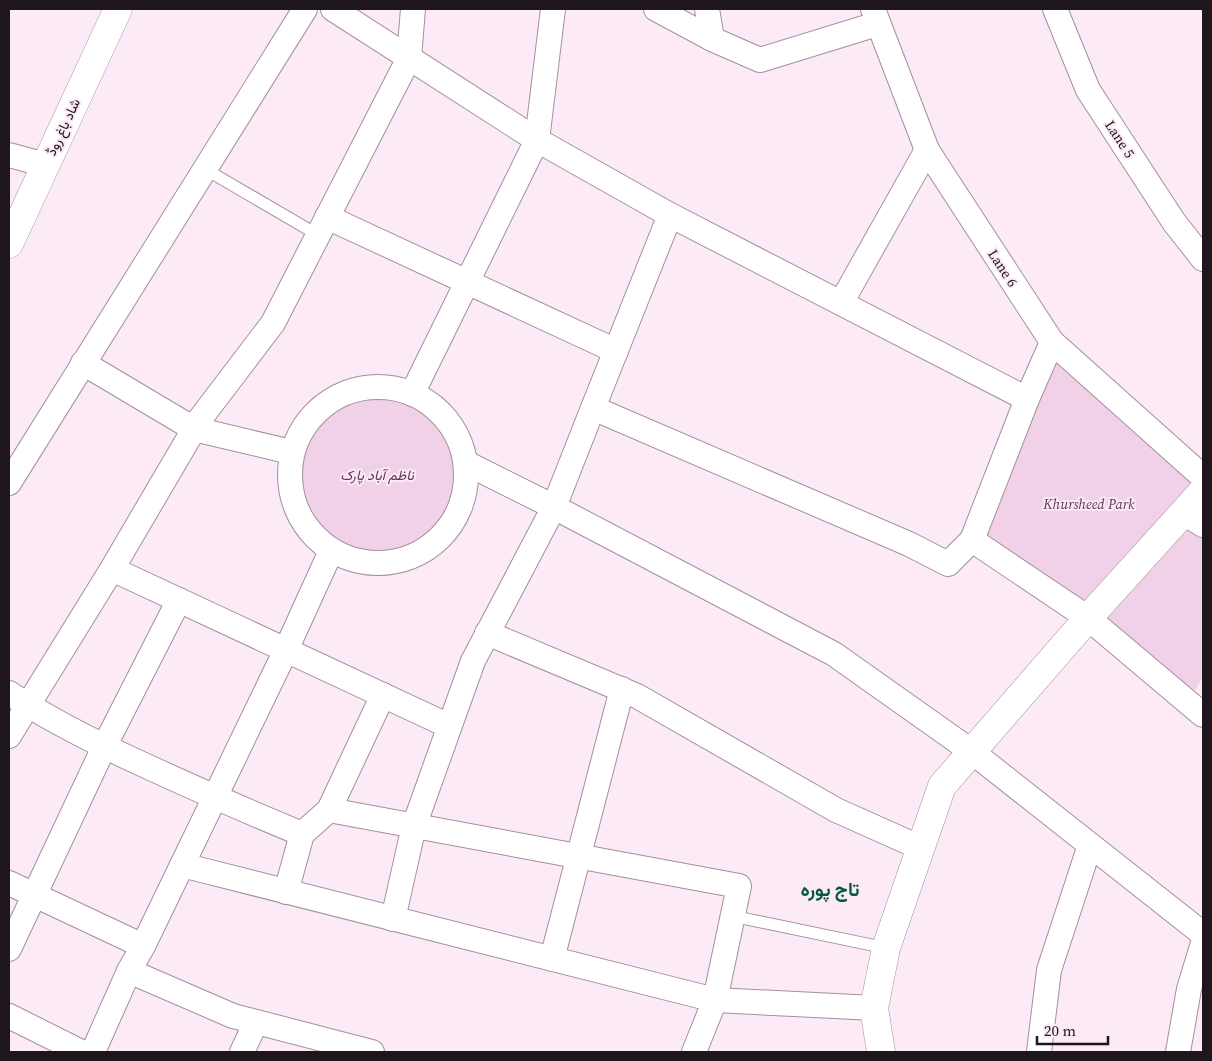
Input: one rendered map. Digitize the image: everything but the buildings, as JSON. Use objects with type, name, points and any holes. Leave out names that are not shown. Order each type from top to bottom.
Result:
[{"type":"street","name":"شاد باغ روڈ","points":[[9,244],[118,9]]},
{"type":"street","points":[[9,482],[305,9]]},
{"type":"street","points":[[334,9],[536,140],[670,215],[1027,399]]},
{"type":"street","points":[[9,736],[18,699],[112,569],[200,419],[273,323],[409,58],[413,9]]},
{"type":"street","points":[[412,394],[536,140],[553,9]]},
{"type":"street","points":[[656,9],[712,39],[760,60],[875,16]]},
{"type":"street","points":[[707,9],[712,39]]},
{"type":"street","name":"Lane 5","points":[[1055,9],[1088,90],[1174,222],[1203,259]]},
{"type":"street","name":"Lane 6","points":[[875,16],[927,150],[1052,342],[1203,477]]},
{"type":"street","points":[[841,303],[927,150]]},
{"type":"street","points":[[9,155],[46,165]]},
{"type":"street","points":[[393,918],[414,826],[473,660],[554,507],[670,215]]},
{"type":"street","points":[[323,226],[467,282],[616,351]]},
{"type":"street","points":[[593,408],[909,544],[948,564],[972,540],[1027,399],[1052,342]]},
{"type":"street","points":[[83,363],[194,429],[291,452]]},
{"type":"street","points":[[382,386],[412,394],[438,410],[457,434],[466,463],[465,492],[456,519],[438,541],[414,557],[386,564],[358,562],[331,551],[309,533],[295,508],[288,481],[291,452],[304,425],[325,403],[352,390],[382,386]]},
{"type":"street","points":[[466,463],[834,654],[971,751],[1203,934]]},
{"type":"street","points":[[880,1052],[874,1008],[886,948],[942,786],[1088,618],[1194,519],[1203,491]]},
{"type":"street","points":[[972,540],[1088,618],[1203,715]]},
{"type":"street","points":[[93,1052],[129,971],[143,946],[286,650],[331,551]]},
{"type":"street","points":[[112,569],[450,726]]},
{"type":"street","points":[[9,949],[104,747],[179,600]]},
{"type":"street","points":[[487,633],[637,696],[836,810],[921,848]]},
{"type":"street","points":[[552,959],[622,690]]},
{"type":"street","points":[[286,892],[302,834],[329,810],[383,695]]},
{"type":"street","points":[[18,699],[104,747],[214,798],[302,834]]},
{"type":"street","points":[[329,810],[739,886],[715,1000],[694,1052]]},
{"type":"street","points":[[1039,1052],[1049,970],[1090,845]]},
{"type":"street","points":[[182,864],[715,1000],[874,1008]]},
{"type":"street","points":[[9,883],[143,946]]},
{"type":"street","points":[[1178,1052],[1190,989],[1203,943]]},
{"type":"street","points":[[129,971],[233,1016],[372,1052]]},
{"type":"street","points":[[9,1016],[81,1052]]},
{"type":"street","points":[[242,1052],[256,1022]]},
{"type":"lane","points":[[205,169],[323,226]]},
{"type":"lane","points":[[732,916],[886,948]]},
{"type":"green space","name":"Khursheed Park","points":[[1052,342],[1203,477],[1203,677],[1188,702],[972,540]]},
{"type":"green space","name":"ناظم آباد پارک","points":[[369,388],[387,388],[412,394],[427,402],[441,413],[452,427],[460,442],[465,459],[465,493],[460,510],[452,525],[441,539],[427,550],[404,561],[387,564],[369,564],[344,558],[329,550],[315,539],[304,525],[293,502],[290,485],[290,467],[296,442],[304,427],[315,413],[329,402],[352,391]]},
{"type":"district","name":"تاج پورہ","points":[[830,889]]}]
